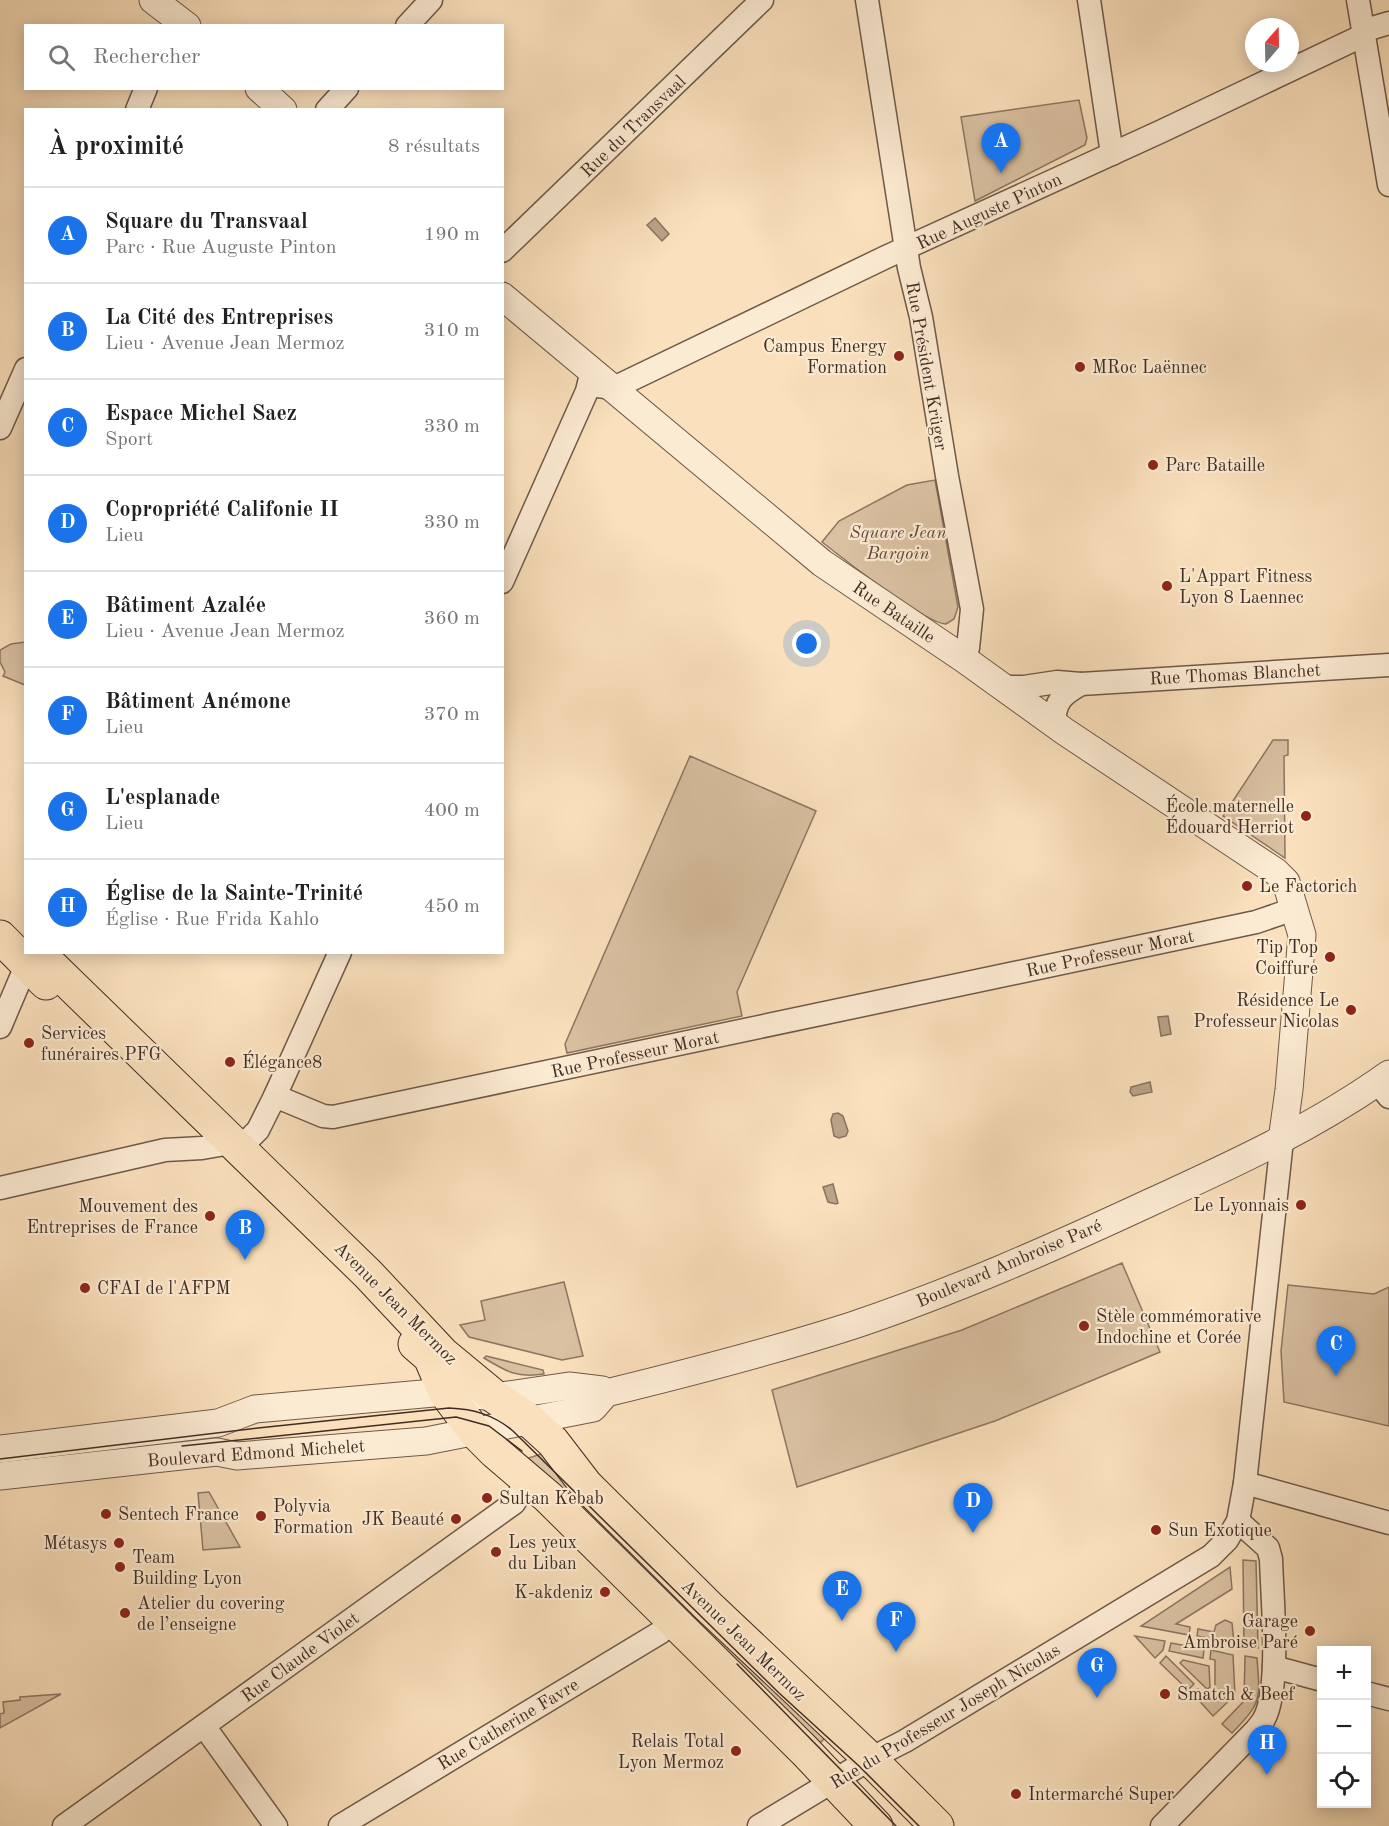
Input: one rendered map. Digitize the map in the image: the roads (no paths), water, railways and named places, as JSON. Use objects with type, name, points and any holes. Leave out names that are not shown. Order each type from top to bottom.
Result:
[{"type":"main road","name":"Avenue Jean Mermoz","points":[[0,917],[24,946]]},
{"type":"main road","name":"Avenue Jean Mermoz","points":[[0,937],[24,950]]},
{"type":"main road","name":"Avenue Jean Mermoz","points":[[31,954],[223,1144],[430,1358],[445,1392],[475,1432],[502,1460],[548,1497],[834,1781],[876,1826]]},
{"type":"main road","name":"Avenue Jean Mermoz","points":[[223,1144],[368,1274],[443,1354],[495,1397],[529,1420],[553,1442],[586,1485],[937,1826]]},
{"type":"street","points":[[153,0],[179,22]]},
{"type":"street","points":[[409,24],[431,0]]},
{"type":"street","name":"Rue du Transvaal","points":[[504,249],[762,0]]},
{"type":"street","name":"Rue Président Krüger","points":[[867,0],[906,250],[921,317],[972,609],[968,648],[964,659]]},
{"type":"street","points":[[1089,0],[1112,154]]},
{"type":"street","points":[[1358,0],[1389,185]]},
{"type":"street","name":"Rue Auguste Pinton","points":[[598,381],[906,250],[1364,35],[1369,29],[1389,22]]},
{"type":"street","points":[[137,108],[145,90]]},
{"type":"street","points":[[261,90],[282,108]]},
{"type":"street","points":[[329,108],[345,90]]},
{"type":"street","name":"Rue Bataille","points":[[504,298],[598,381],[822,563],[964,659],[1054,724],[1276,872],[1286,882],[1294,909]]},
{"type":"street","points":[[0,428],[24,374]]},
{"type":"street","points":[[504,578],[598,381]]},
{"type":"street","name":"Rue Thomas Blanchet","points":[[1002,687],[1024,687],[1057,682],[1081,684],[1389,665]]},
{"type":"street","points":[[1054,724],[1055,708],[1063,694],[1081,684]]},
{"type":"street","name":"Rue Professeur Morat","points":[[275,1096],[323,1116],[333,1117],[1256,922],[1294,909]]},
{"type":"street","name":"Rue du Professeur Joseph Nicolas","points":[[759,1826],[870,1759],[905,1741],[1211,1556],[1227,1540],[1238,1521],[1245,1483],[1289,1090],[1302,935],[1294,909]]},
{"type":"street","points":[[0,1027],[30,954]]},
{"type":"street","points":[[0,1188],[165,1150],[248,1140],[258,1130],[275,1096],[339,954]]},
{"type":"street","name":"Boulevard Ambroise Paré","points":[[529,1420],[593,1408],[606,1393],[731,1362],[851,1326],[1045,1251],[1224,1169],[1385,1084]]},
{"type":"street","name":"Boulevard Ambroise Paré","points":[[495,1397],[569,1386],[602,1390],[606,1393]]},
{"type":"street","name":"Boulevard Edmond Michelet","points":[[0,1449],[218,1422],[255,1409],[445,1392],[495,1397]]},
{"type":"street","name":"Boulevard Edmond Michelet","points":[[0,1476],[217,1452],[237,1456],[426,1441],[529,1420]]},
{"type":"street","name":"Rue Claude Violet","points":[[64,1826],[514,1503],[527,1480]]},
{"type":"street","points":[[1245,1483],[1389,1523]]},
{"type":"street","points":[[1162,1826],[1225,1763],[1264,1719],[1269,1706],[1274,1667],[1271,1559],[1268,1548],[1238,1521]]},
{"type":"street","name":"Rue Catherine Favre","points":[[340,1826],[661,1632],[672,1619]]},
{"type":"street","points":[[1274,1667],[1317,1679]]},
{"type":"street","points":[[1371,1694],[1389,1699]]},
{"type":"street","points":[[204,1726],[276,1826]]},
{"type":"tram line","points":[[0,1459],[449,1408],[475,1411],[491,1417],[513,1431],[779,1693],[859,1766],[919,1826]]},
{"type":"tram line","points":[[182,1446],[456,1417],[489,1426],[522,1451]]},
{"type":"tram line","points":[[737,1664],[896,1826]]},
{"type":"place","name":"Square du Transvaal","points":[[1001,173]]},
{"type":"place","name":"Campus Energy Formation","points":[[899,356]]},
{"type":"place","name":"MRoc Laënnec","points":[[1080,367]]},
{"type":"place","name":"Parc Bataille","points":[[1153,465]]},
{"type":"place","name":"L'Appart Fitness Lyon 8 Laennec","points":[[1167,586]]},
{"type":"place","name":"École maternelle Édouard Herriot","points":[[1306,816]]},
{"type":"place","name":"Le Factorich","points":[[1247,886]]},
{"type":"place","name":"Tip Top Coiffure","points":[[1330,957]]},
{"type":"place","name":"Résidence Le Professeur Nicolas","points":[[1351,1010]]},
{"type":"place","name":"Services funéraires PFG","points":[[29,1043]]},
{"type":"place","name":"Élégance8","points":[[230,1062]]},
{"type":"place","name":"Le Lyonnais","points":[[1301,1205]]},
{"type":"place","name":"Mouvement des Entreprises de France","points":[[210,1216]]},
{"type":"place","name":"La Cité des Entreprises","points":[[245,1260]]},
{"type":"place","name":"CFAI de l'AFPM","points":[[85,1288]]},
{"type":"place","name":"Stèle commémorative Indochine et Corée","points":[[1084,1326]]},
{"type":"place","name":"Espace Michel Saez","points":[[1336,1376]]},
{"type":"place","name":"Sultan Kebab","points":[[487,1498]]},
{"type":"place","name":"Sentech France","points":[[106,1514]]},
{"type":"place","name":"Polyvia Formation","points":[[261,1516]]},
{"type":"place","name":"JK Beauté","points":[[456,1519]]},
{"type":"place","name":"Sun Exotique","points":[[1156,1530]]},
{"type":"place","name":"Copropriété Califonie II","points":[[973,1533]]},
{"type":"place","name":"Métasys","points":[[119,1543]]},
{"type":"place","name":"Les yeux du Liban","points":[[496,1552]]},
{"type":"place","name":"Team Building Lyon","points":[[120,1567]]},
{"type":"place","name":"K-akdeniz","points":[[605,1592]]},
{"type":"place","name":"Atelier du covering de l’enseigne","points":[[125,1613]]},
{"type":"place","name":"Bâtiment Azalée","points":[[842,1621]]},
{"type":"place","name":"Garage Ambroise Paré","points":[[1310,1631]]},
{"type":"place","name":"Bâtiment Anémone","points":[[896,1652]]},
{"type":"place","name":"Smatch & Beef","points":[[1165,1694]]},
{"type":"place","name":"L'esplanade","points":[[1097,1698]]},
{"type":"place","name":"Relais Total Lyon Mermoz","points":[[736,1751]]},
{"type":"place","name":"Église de la Sainte-Trinité","points":[[1267,1775]]},
{"type":"place","name":"Intermarché Super","points":[[1016,1794]]},
{"type":"park label","name":"Square Jean Bargoin","points":[[898,542]]}]
